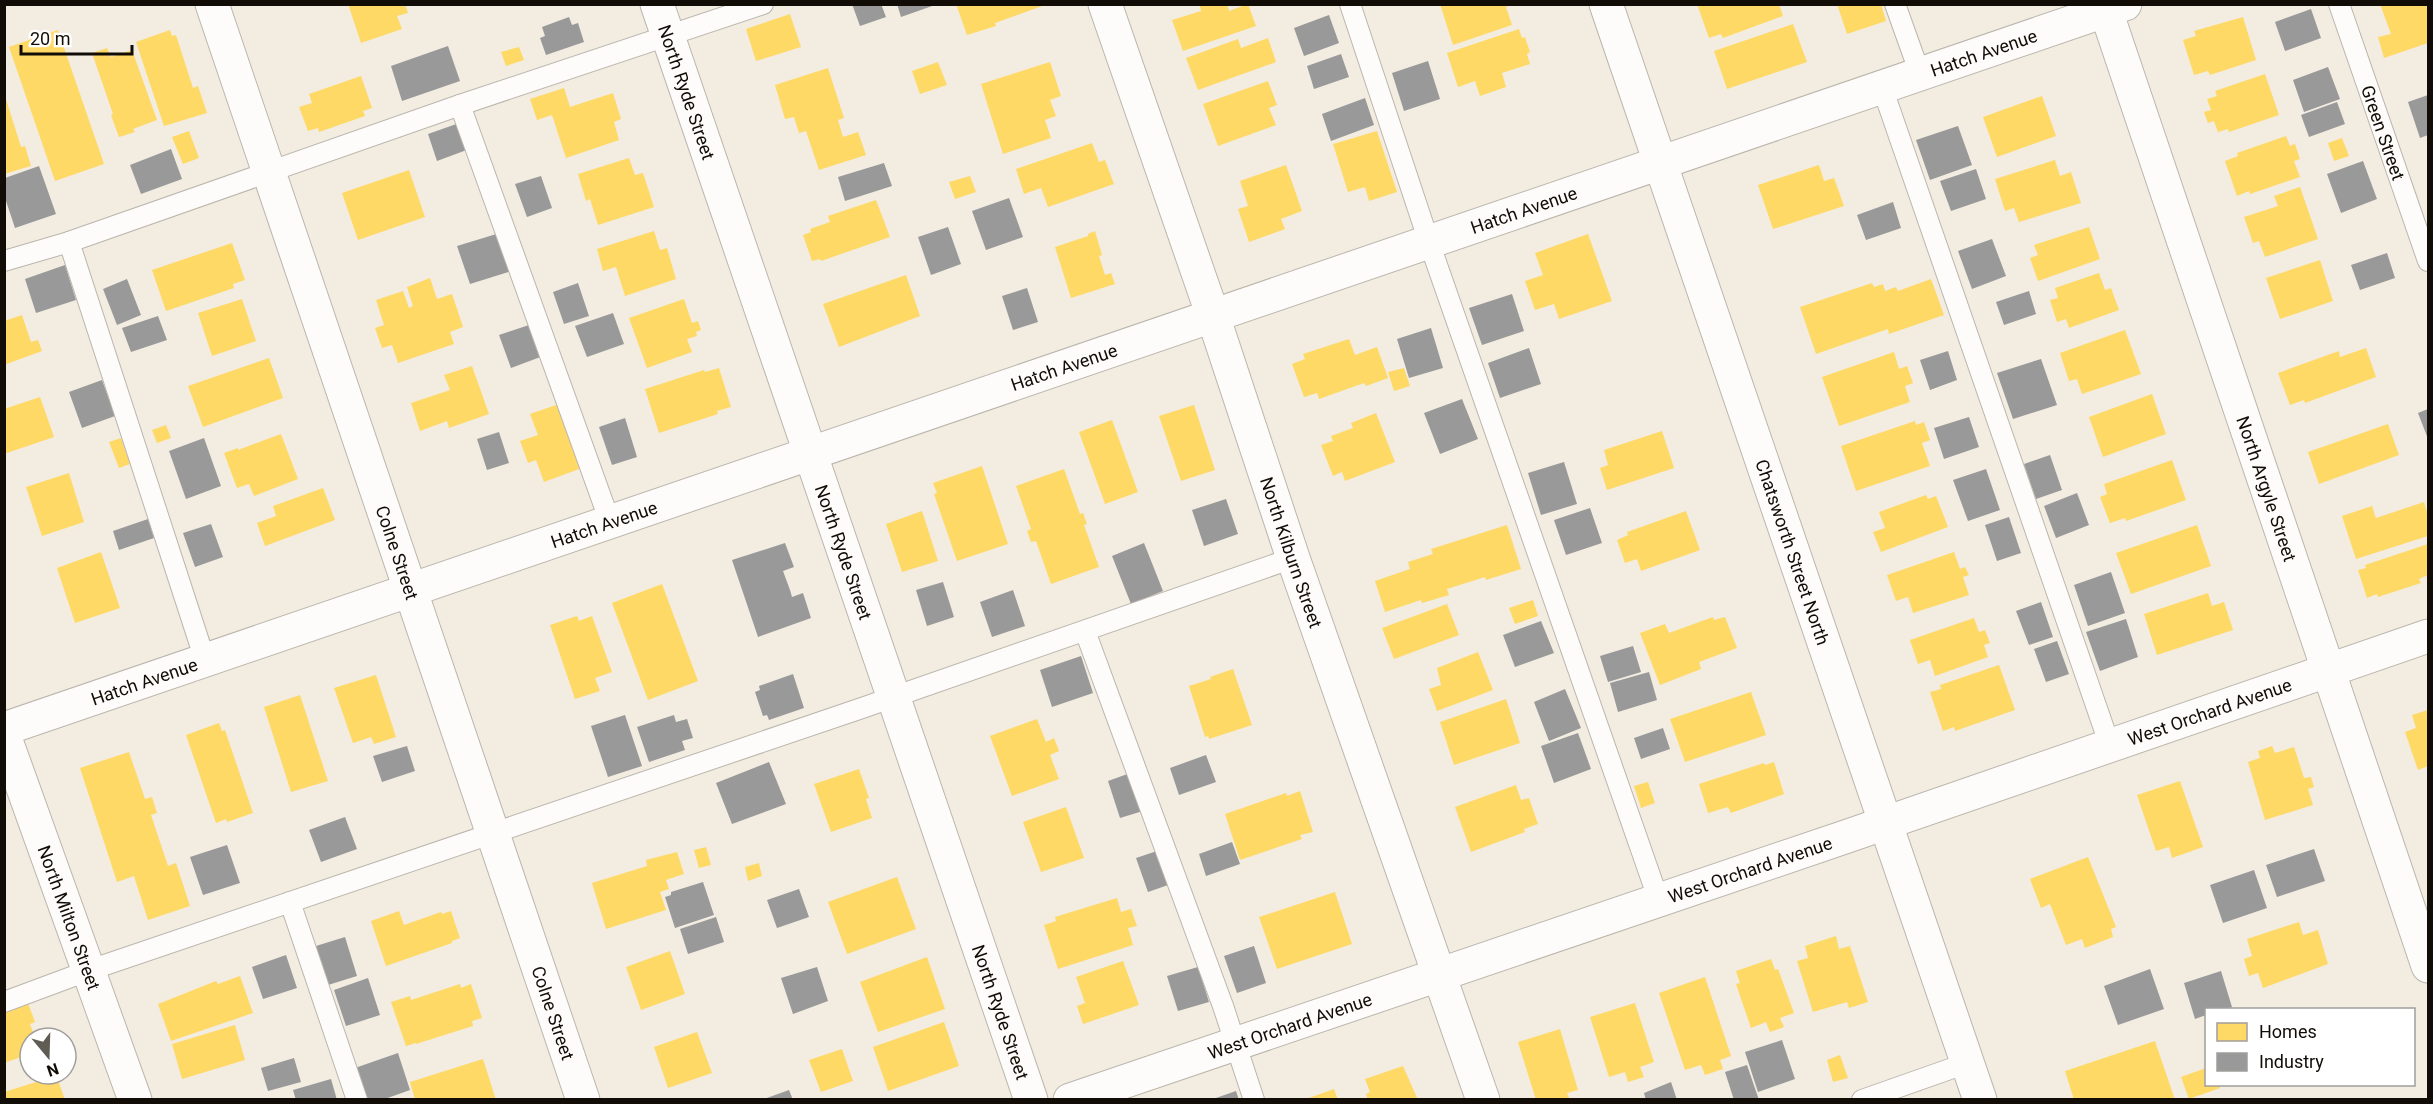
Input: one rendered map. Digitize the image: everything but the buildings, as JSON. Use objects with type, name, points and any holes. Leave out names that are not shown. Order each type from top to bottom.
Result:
[{"type":"street","name":"Colne Street","points":[[212,4],[583,1100]]},
{"type":"street","name":"North Ryde Street","points":[[657,4],[1031,1100]]},
{"type":"street","name":"North Kilburn Street","points":[[1105,4],[1213,316],[1293,558],[1483,1100]]},
{"type":"street","name":"Chatsworth Street North","points":[[1606,4],[1980,1100]]},
{"type":"street","name":"Hatch Avenue","points":[[4,729],[2115,8]]},
{"type":"street","name":"North Argyle Street","points":[[2115,8],[2328,670],[2428,966]]},
{"type":"street","name":"West Orchard Avenue","points":[[1070,1100],[1235,1042],[1884,824],[2428,636]]},
{"type":"street","name":"North Milton Street","points":[[4,735],[135,1100]]},
{"type":"lane","points":[[4,261],[69,242],[460,105],[667,38],[763,4]]},
{"type":"lane","points":[[1350,4],[1429,242],[1659,900]]},
{"type":"lane","points":[[1896,4],[1920,74]]},
{"type":"lane","name":"Green Street","points":[[2339,4],[2428,261]]},
{"type":"lane","points":[[1882,87],[2110,746]]},
{"type":"lane","points":[[460,105],[610,522]]},
{"type":"lane","points":[[69,242],[205,660]]},
{"type":"lane","points":[[4,1002],[90,970],[893,698],[1293,558]]},
{"type":"lane","points":[[1085,631],[1254,1100]]},
{"type":"lane","points":[[290,902],[357,1100]]},
{"type":"lane","points":[[1863,1100],[1967,1063]]}]
